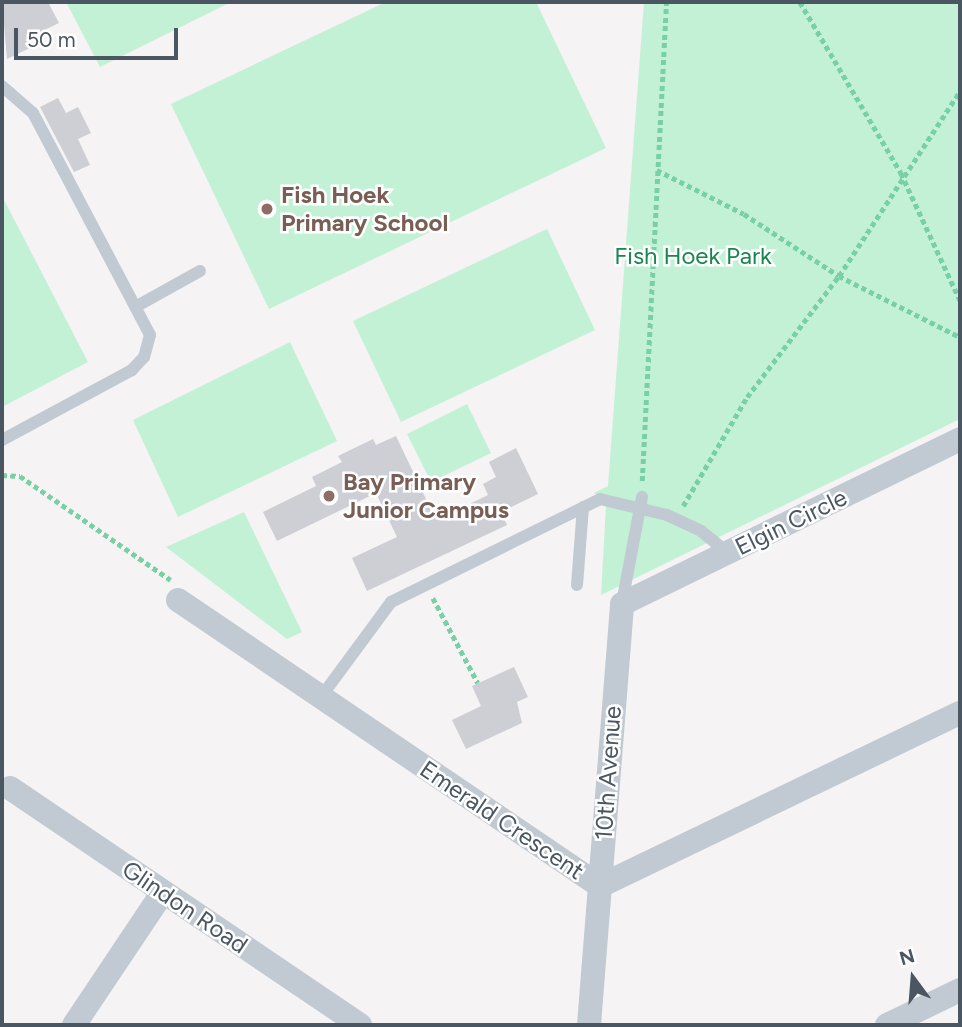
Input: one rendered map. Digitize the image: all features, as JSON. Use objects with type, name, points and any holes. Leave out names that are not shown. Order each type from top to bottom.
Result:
[{"type":"street","name":"Elgin Circle","points":[[621,604],[960,439]]},
{"type":"street","name":"Emerald Crescent","points":[[178,600],[600,886],[960,713]]},
{"type":"street","name":"10th Avenue","points":[[589,1025],[621,604]]},
{"type":"street","name":"Glindon Road","points":[[10,788],[360,1025]]},
{"type":"street","points":[[74,1025],[163,892]]},
{"type":"street","points":[[887,1025],[960,990]]},
{"type":"lane","points":[[2,86],[33,113],[150,335],[138,365],[2,440]]},
{"type":"lane","points":[[137,306],[200,271]]},
{"type":"lane","points":[[321,697],[385,608],[426,583],[583,507],[612,498],[639,502],[701,531],[728,553]]},
{"type":"lane","points":[[621,604],[639,502]]},
{"type":"lane","points":[[578,585],[583,507]]},
{"type":"path","points":[[639,502],[666,2]]},
{"type":"path","points":[[800,2],[901,173],[960,300]]},
{"type":"path","points":[[679,513],[747,397],[839,276],[901,173],[960,91]]},
{"type":"path","points":[[657,170],[744,214],[839,276],[960,337]]},
{"type":"path","points":[[2,475],[20,476],[176,583],[178,600]]},
{"type":"path","points":[[426,583],[478,684]]},
{"type":"green space","points":[[66,2],[231,2],[100,67]]},
{"type":"green space","points":[[386,2],[536,2],[606,148],[269,309],[171,104]]},
{"type":"green space","name":"Fish Hoek Park","points":[[644,2],[960,2],[960,419],[601,595],[606,506],[594,493],[608,486]]},
{"type":"green space","points":[[2,196],[88,362],[2,407]]},
{"type":"green space","points":[[547,229],[595,330],[401,422],[353,321]]},
{"type":"green space","points":[[290,342],[337,441],[178,517],[133,420]]},
{"type":"green space","points":[[467,404],[491,453],[431,482],[407,434]]},
{"type":"green space","points":[[244,512],[302,632],[287,639],[166,547]]},
{"type":"building","points":[[2,2],[48,2],[59,23],[28,38],[32,47],[7,59]]},
{"type":"building","points":[[58,98],[66,113],[78,107],[91,133],[78,139],[90,165],[74,172],[40,107]]},
{"type":"building","points":[[396,436],[436,520],[488,495],[483,484],[496,477],[489,462],[516,448],[538,494],[501,512],[507,525],[367,591],[352,558],[397,537],[376,493],[277,541],[263,512],[316,486],[312,477],[342,462],[338,456],[373,439],[376,445]]},
{"type":"building","points":[[514,667],[528,697],[517,702],[522,723],[466,749],[452,720],[481,706],[472,686]]},
{"type":"place","name":"Fish Hoek Primary School","points":[[267,209]]},
{"type":"place","name":"Bay Primary Junior Campus","points":[[329,496]]}]
